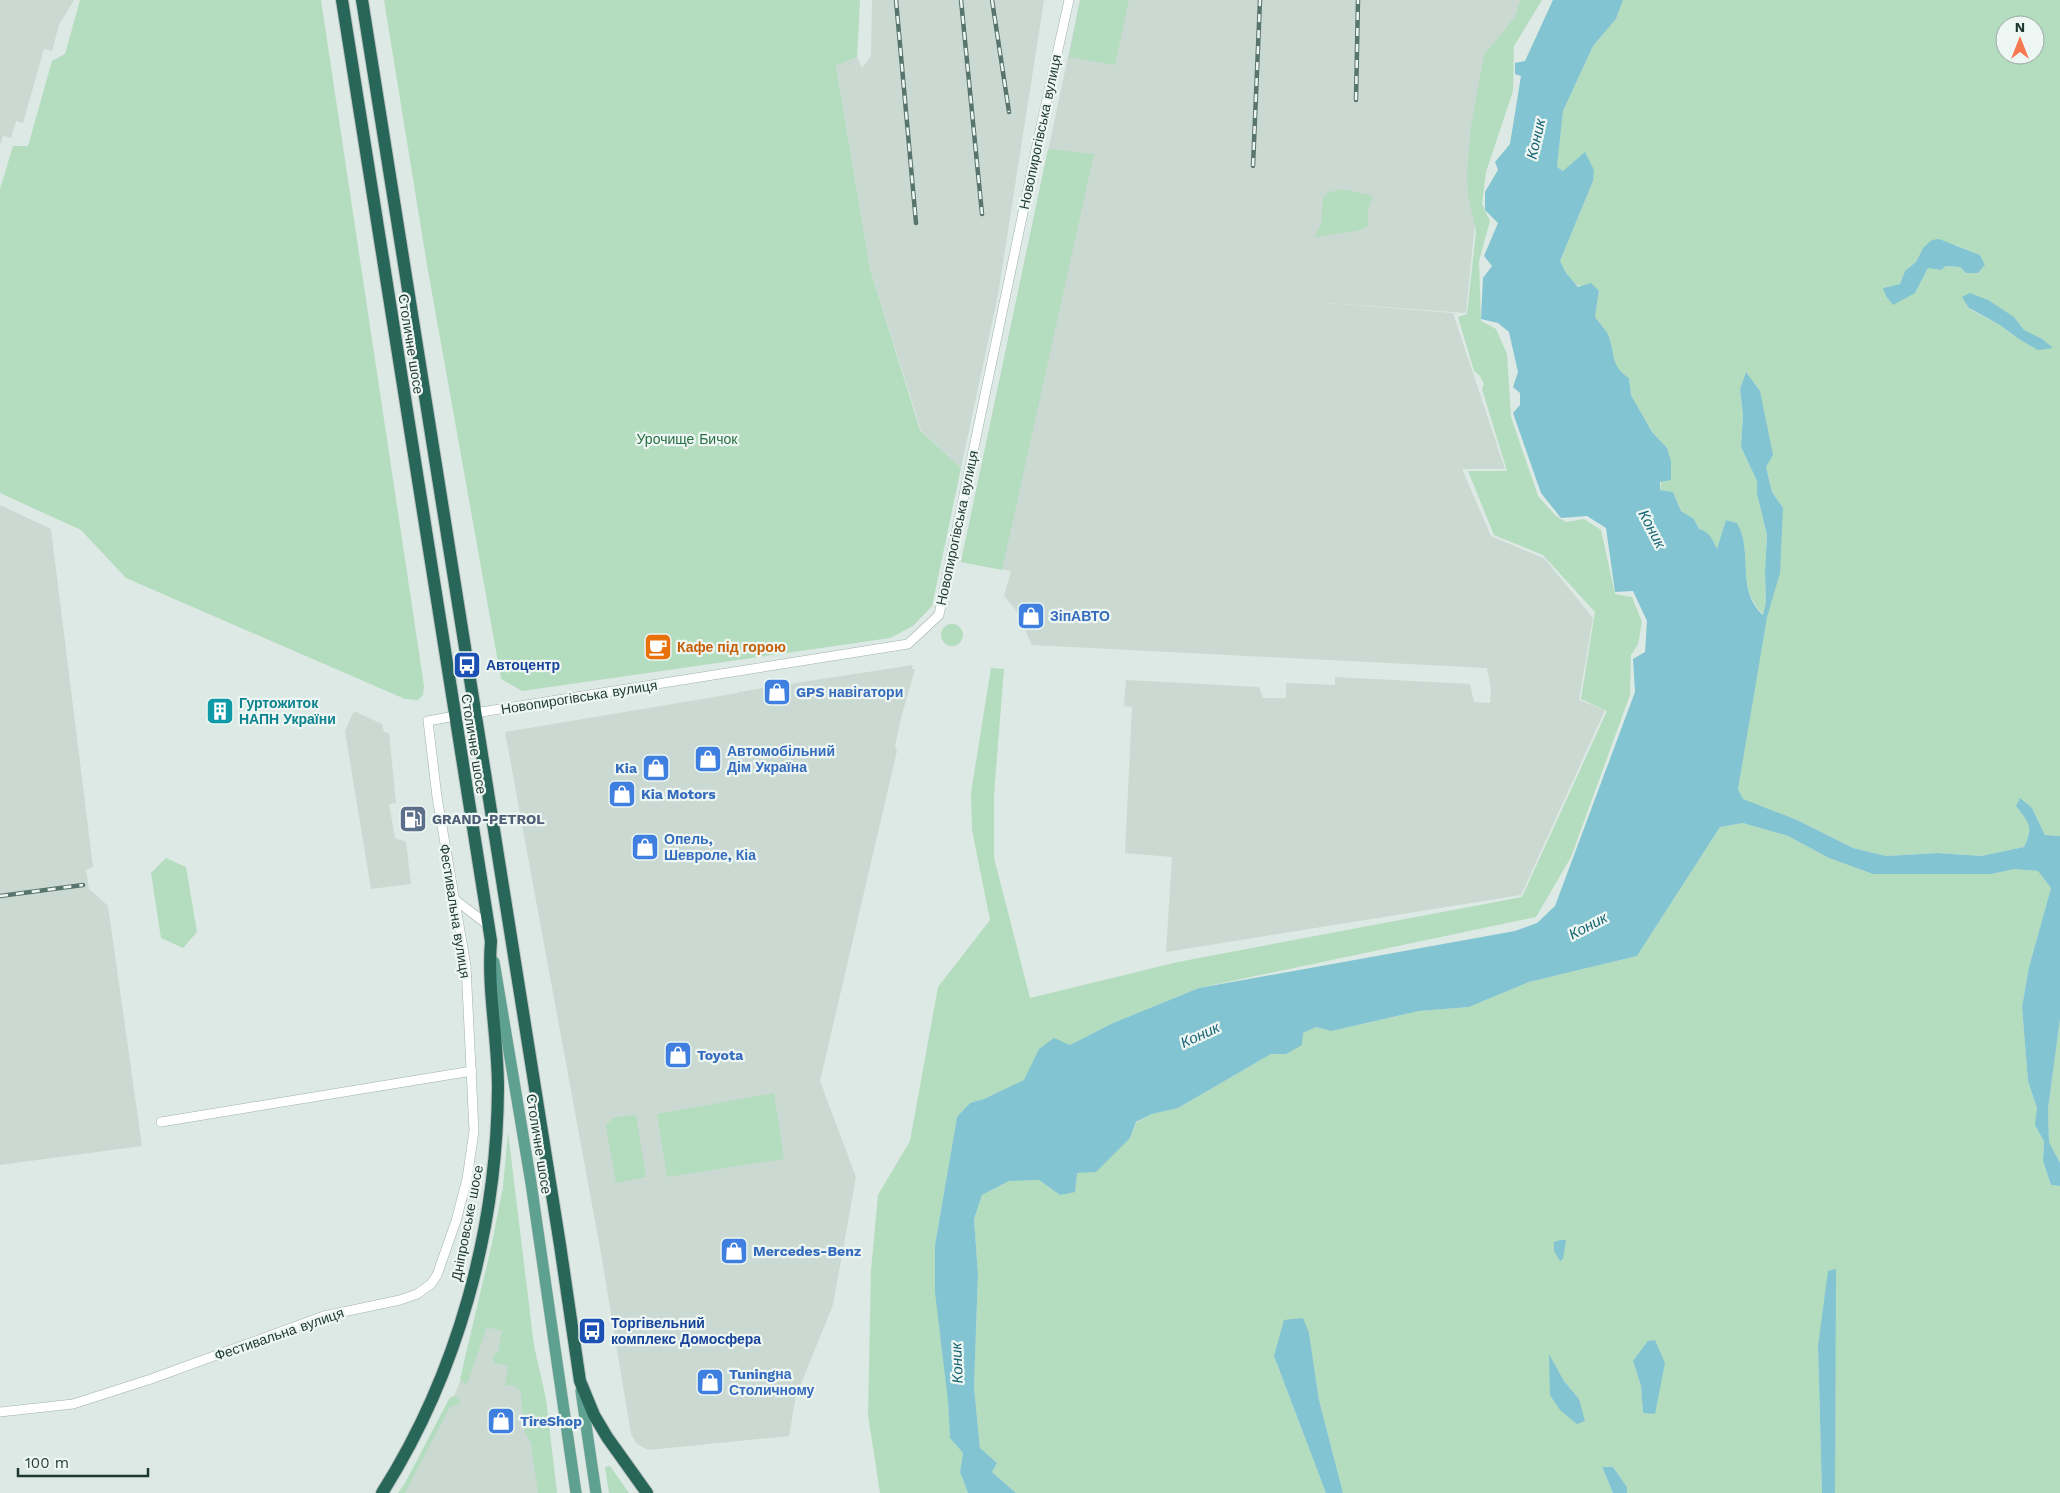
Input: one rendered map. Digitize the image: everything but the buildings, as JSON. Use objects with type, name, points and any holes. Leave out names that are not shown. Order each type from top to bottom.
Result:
[{"type":"highway","name":"Столичне шосе","points":[[342,0],[490,941]]},
{"type":"highway","name":"Столичне шосе","points":[[362,0],[560,1244],[580,1381]]},
{"type":"highway","name":"Дніпровське шосе","points":[[382,1493],[411,1444],[439,1384],[454,1345],[478,1259],[488,1207],[495,1149],[498,1088],[496,1035],[490,978],[490,941]]},
{"type":"highway","points":[[580,1381],[594,1415],[607,1438],[647,1493]]},
{"type":"main road","name":"Столичне шосе","points":[[490,941],[531,1183],[576,1493]]},
{"type":"main road","name":"Столичне шосе","points":[[580,1381],[596,1493]]},
{"type":"street","name":"Новопирогівська вулиця","points":[[475,713],[908,644],[938,616],[1040,131],[1070,0]]},
{"type":"street","name":"Фестивальна вулиця","points":[[0,1412],[73,1404],[151,1379],[324,1316],[400,1300],[424,1290],[437,1275],[456,1221],[467,1179],[474,1131],[466,966],[437,797],[428,721],[455,716]]},
{"type":"street","points":[[454,899],[488,925]]},
{"type":"street","points":[[161,1122],[472,1071]]},
{"type":"shaded area","points":[[0,0],[74,0],[59,25],[52,51],[44,49],[23,123],[16,121],[11,138],[3,136],[0,145]]},
{"type":"shaded area","points":[[872,0],[1044,0],[998,295],[961,468],[921,430],[870,269],[836,66],[857,57],[862,68],[871,56]]},
{"type":"shaded area","points":[[1080,0],[1526,0],[1505,42],[1476,212],[1466,313],[1286,300],[1453,313],[1505,469],[1462,469],[1491,536],[1545,559],[1593,618],[1579,700],[1605,710],[1521,895],[1166,952],[1172,857],[1125,853],[1132,707],[1124,706],[1126,680],[1259,687],[1263,698],[1286,698],[1286,683],[1335,685],[1335,677],[1470,684],[1474,702],[1490,703],[1491,689],[1487,668],[1032,645],[1015,609],[1004,596],[1011,571],[961,562]]},
{"type":"shaded area","points":[[0,505],[51,529],[93,867],[86,870],[89,889],[108,906],[142,1146],[0,1165]]},
{"type":"shaded area","points":[[913,665],[912,669],[915,669],[895,746],[897,751],[820,1081],[856,1177],[833,1305],[796,1396],[789,1436],[648,1450],[637,1444],[631,1434],[602,1259],[505,732],[738,692]]},
{"type":"shaded area","points":[[354,711],[382,724],[384,732],[389,733],[396,803],[389,804],[395,838],[406,842],[411,884],[371,889],[345,731]]},
{"type":"shaded area","points":[[485,1323],[527,1327],[544,1493],[400,1493],[451,1403]]},
{"type":"green space","points":[[80,0],[321,0],[424,686],[423,695],[418,700],[405,699],[126,578],[81,530],[0,493],[0,189],[13,146],[28,146],[52,61],[65,54]]},
{"type":"green space","name":"Урочище Бичок","points":[[384,0],[860,0],[857,57],[836,66],[870,269],[920,430],[961,468],[932,606],[913,626],[890,638],[522,691],[501,679],[427,265]]},
{"type":"green space","points":[[1080,0],[1129,0],[1115,65],[1069,57]]},
{"type":"green space","points":[[1520,0],[1542,0],[1514,46],[1513,91],[1486,172],[1482,204],[1490,221],[1479,261],[1481,321],[1496,329],[1507,354],[1511,417],[1538,496],[1556,516],[1566,522],[1584,519],[1601,530],[1615,594],[1632,597],[1642,622],[1638,644],[1631,655],[1630,695],[1571,857],[1536,917],[1199,988],[1113,1023],[1070,1045],[1039,1049],[1025,1080],[984,1099],[970,1103],[957,1117],[935,1245],[950,1438],[963,1453],[960,1472],[968,1493],[880,1493],[868,1415],[871,1270],[878,1195],[910,1141],[938,987],[990,920],[972,830],[971,793],[991,668],[1004,669],[994,794],[994,858],[1030,998],[1178,962],[1522,897],[1607,711],[1581,699],[1595,612],[1543,555],[1494,535],[1468,471],[1507,471],[1482,389],[1484,384],[1480,376],[1474,371],[1458,317],[1467,314],[1476,232],[1468,195],[1467,173],[1471,126],[1484,55],[1515,17]]},
{"type":"green space","points":[[1623,0],[2060,0],[2060,836],[2045,835],[2032,808],[2016,806],[2025,817],[2030,829],[2024,847],[1981,856],[1938,853],[1886,856],[1853,848],[1797,820],[1743,800],[1738,789],[1783,508],[1772,492],[1766,467],[1760,391],[1746,372],[1740,389],[1743,415],[1741,447],[1757,481],[1757,494],[1767,535],[1766,603],[1764,615],[1755,605],[1750,594],[1742,534],[1737,523],[1726,520],[1717,550],[1699,529],[1694,519],[1681,511],[1673,492],[1660,490],[1667,448],[1652,432],[1631,395],[1629,378],[1616,365],[1608,334],[1595,317],[1599,291],[1574,283],[1567,275],[1560,261],[1593,181],[1563,171],[1557,167],[1563,111],[1593,46],[1616,19]],"holes":[[[1956,245],[1980,255],[1985,265],[1978,273],[1966,273],[1960,267],[1946,266],[1940,270],[1928,268],[1915,293],[1883,288],[1900,284],[1905,271],[1916,262],[1923,248]],[[1969,309],[2014,317],[2024,330],[2019,339],[2000,325]]]},
{"type":"green space","points":[[1048,149],[1094,154],[1002,570],[961,562]]},
{"type":"green space","points":[[1342,189],[1373,196],[1368,211],[1368,226],[1357,231],[1314,237],[1321,225],[1323,197],[1327,193]]},
{"type":"green space","points":[[952,624],[960,627],[963,635],[960,643],[952,646],[944,643],[941,635],[944,627]]},
{"type":"green space","points":[[1743,823],[1788,836],[1829,858],[1873,874],[1991,874],[2015,869],[2038,871],[2051,888],[2029,967],[2022,1007],[2028,1081],[2037,1108],[2036,1125],[2044,1141],[2043,1161],[2051,1185],[2060,1186],[2060,1493],[1835,1493],[1835,1269],[1818,1346],[1822,1493],[1627,1493],[1627,1487],[1613,1467],[1602,1468],[1613,1493],[1343,1493],[1319,1400],[1309,1333],[1274,1356],[1326,1493],[1016,1493],[992,1472],[997,1463],[980,1448],[974,1387],[978,1274],[974,1219],[982,1195],[1009,1181],[1039,1180],[1060,1195],[1077,1173],[1130,1138],[1136,1123],[1152,1114],[1178,1108],[1271,1054],[1286,1054],[1303,1033],[1316,1027],[1331,1031],[1419,1011],[1469,1007],[1529,982],[1637,956],[1720,827]],"holes":[[[1549,1355],[1564,1381],[1579,1399],[1560,1410]],[[1633,1362],[1665,1363],[1654,1414],[1643,1413],[1641,1386]]]},
{"type":"green space","points":[[166,858],[186,867],[197,932],[183,948],[161,938],[151,873]]},
{"type":"green space","points":[[2060,1019],[2060,1163],[2049,1142],[2048,1109]]},
{"type":"green space","points":[[774,1093],[784,1159],[667,1177],[657,1114]]},
{"type":"green space","points":[[636,1115],[646,1177],[616,1183],[606,1127],[614,1118]]},
{"type":"green space","points":[[508,1132],[534,1346],[546,1399],[557,1493],[538,1493],[531,1444],[524,1430],[521,1394],[514,1385],[505,1386],[508,1366],[495,1363],[493,1358],[494,1354],[498,1353],[502,1331],[487,1327],[468,1382],[465,1384],[460,1379],[492,1243],[503,1187]]},
{"type":"green space","points":[[453,1396],[459,1399],[460,1404],[450,1407],[405,1493],[398,1493],[449,1399]]},
{"type":"green space","points":[[610,1466],[629,1493],[609,1493],[605,1467]]},
{"type":"water","name":"Коник","points":[[1553,0],[1623,0],[1616,19],[1593,46],[1563,111],[1557,167],[1563,171],[1585,152],[1594,170],[1593,181],[1560,261],[1566,273],[1578,287],[1591,283],[1599,291],[1595,317],[1608,334],[1616,365],[1629,378],[1631,395],[1652,432],[1667,448],[1671,461],[1671,480],[1660,482],[1660,490],[1673,492],[1681,511],[1694,519],[1699,529],[1710,536],[1717,549],[1726,520],[1737,523],[1742,534],[1747,583],[1750,594],[1755,605],[1763,615],[1766,603],[1767,535],[1757,494],[1757,481],[1741,447],[1743,415],[1740,389],[1746,372],[1760,391],[1773,455],[1766,467],[1772,492],[1783,508],[1780,573],[1767,617],[1738,789],[1743,799],[1797,820],[1853,848],[1886,856],[1938,853],[1981,856],[2024,847],[2029,834],[2029,825],[2016,806],[2020,798],[2032,808],[2045,835],[2060,836],[2060,1019],[2048,1109],[2049,1142],[2060,1163],[2060,1186],[2051,1185],[2043,1161],[2044,1141],[2035,1125],[2037,1108],[2028,1081],[2022,1007],[2029,967],[2051,888],[2038,871],[2015,869],[1991,874],[1873,874],[1829,858],[1788,836],[1743,823],[1720,827],[1637,956],[1529,982],[1469,1007],[1419,1011],[1331,1031],[1316,1027],[1303,1033],[1302,1045],[1286,1054],[1271,1054],[1178,1108],[1152,1114],[1136,1122],[1130,1138],[1096,1172],[1077,1173],[1075,1192],[1060,1195],[1039,1180],[1009,1181],[982,1195],[974,1219],[978,1274],[974,1387],[980,1448],[997,1463],[992,1472],[1016,1493],[968,1493],[960,1472],[963,1453],[950,1438],[948,1401],[935,1292],[935,1245],[957,1117],[970,1103],[984,1099],[1024,1080],[1039,1049],[1054,1038],[1070,1045],[1113,1023],[1199,988],[1515,931],[1537,923],[1555,906],[1635,692],[1633,659],[1645,652],[1647,621],[1633,591],[1615,592],[1606,528],[1587,516],[1561,518],[1541,493],[1513,413],[1520,405],[1520,393],[1513,387],[1518,372],[1509,332],[1498,323],[1481,319],[1483,278],[1492,266],[1484,256],[1498,223],[1485,210],[1485,192],[1498,170],[1495,162],[1510,144],[1521,76],[1515,74],[1515,63],[1525,61]]},
{"type":"water","points":[[1939,239],[1980,255],[1985,265],[1978,273],[1966,273],[1960,267],[1946,266],[1941,270],[1928,268],[1915,293],[1893,305],[1883,288],[1900,284],[1905,271],[1916,262],[1923,248],[1932,240]]},
{"type":"water","points":[[1970,293],[1988,300],[2014,317],[2024,330],[2042,339],[2053,348],[2038,350],[2000,325],[1969,308],[1962,297]]},
{"type":"water","points":[[1566,1240],[1563,1259],[1560,1261],[1554,1251],[1554,1242]]},
{"type":"water","points":[[1836,1269],[1835,1493],[1822,1493],[1818,1346],[1828,1271]]},
{"type":"water","points":[[1303,1318],[1309,1333],[1319,1400],[1343,1493],[1326,1493],[1274,1356],[1284,1320]]},
{"type":"water","points":[[1655,1340],[1665,1363],[1655,1414],[1643,1413],[1641,1386],[1633,1361],[1648,1341]]},
{"type":"water","points":[[1549,1354],[1564,1381],[1579,1399],[1585,1421],[1577,1424],[1560,1410],[1550,1395]]},
{"type":"water","points":[[1602,1467],[1613,1467],[1627,1487],[1627,1493],[1613,1493]]},
{"type":"railway","points":[[896,0],[916,223]]},
{"type":"railway","points":[[961,0],[982,214]]},
{"type":"railway","points":[[992,0],[1009,112]]},
{"type":"railway","points":[[1253,166],[1260,0]]},
{"type":"railway","points":[[1356,100],[1358,0]]},
{"type":"railway","points":[[0,896],[83,885]]},
{"type":"place","name":"ЗіпАВТО","points":[[1031,616]]},
{"type":"place","name":"Кафе під горою","points":[[658,647]]},
{"type":"place","name":"Автоцентр","points":[[467,665]]},
{"type":"place","name":"GPS навігатори","points":[[777,692]]},
{"type":"place","name":"Гуртожиток НАПН України","points":[[220,711]]},
{"type":"place","name":"Автомобільний Дім Україна","points":[[708,759]]},
{"type":"place","name":"Kia","points":[[656,768]]},
{"type":"place","name":"Kia Motors","points":[[622,794]]},
{"type":"place","name":"GRAND-PETROL","points":[[413,819]]},
{"type":"place","name":"Опель, Шевроле, Кіа","points":[[645,847]]},
{"type":"place","name":"Toyota","points":[[678,1055]]},
{"type":"place","name":"Mercedes-Benz","points":[[734,1251]]},
{"type":"place","name":"Торгівельний комплекс Домосфера","points":[[592,1331]]},
{"type":"place","name":"Tuningна Столичному","points":[[710,1382]]},
{"type":"place","name":"TireShop","points":[[501,1421]]}]
